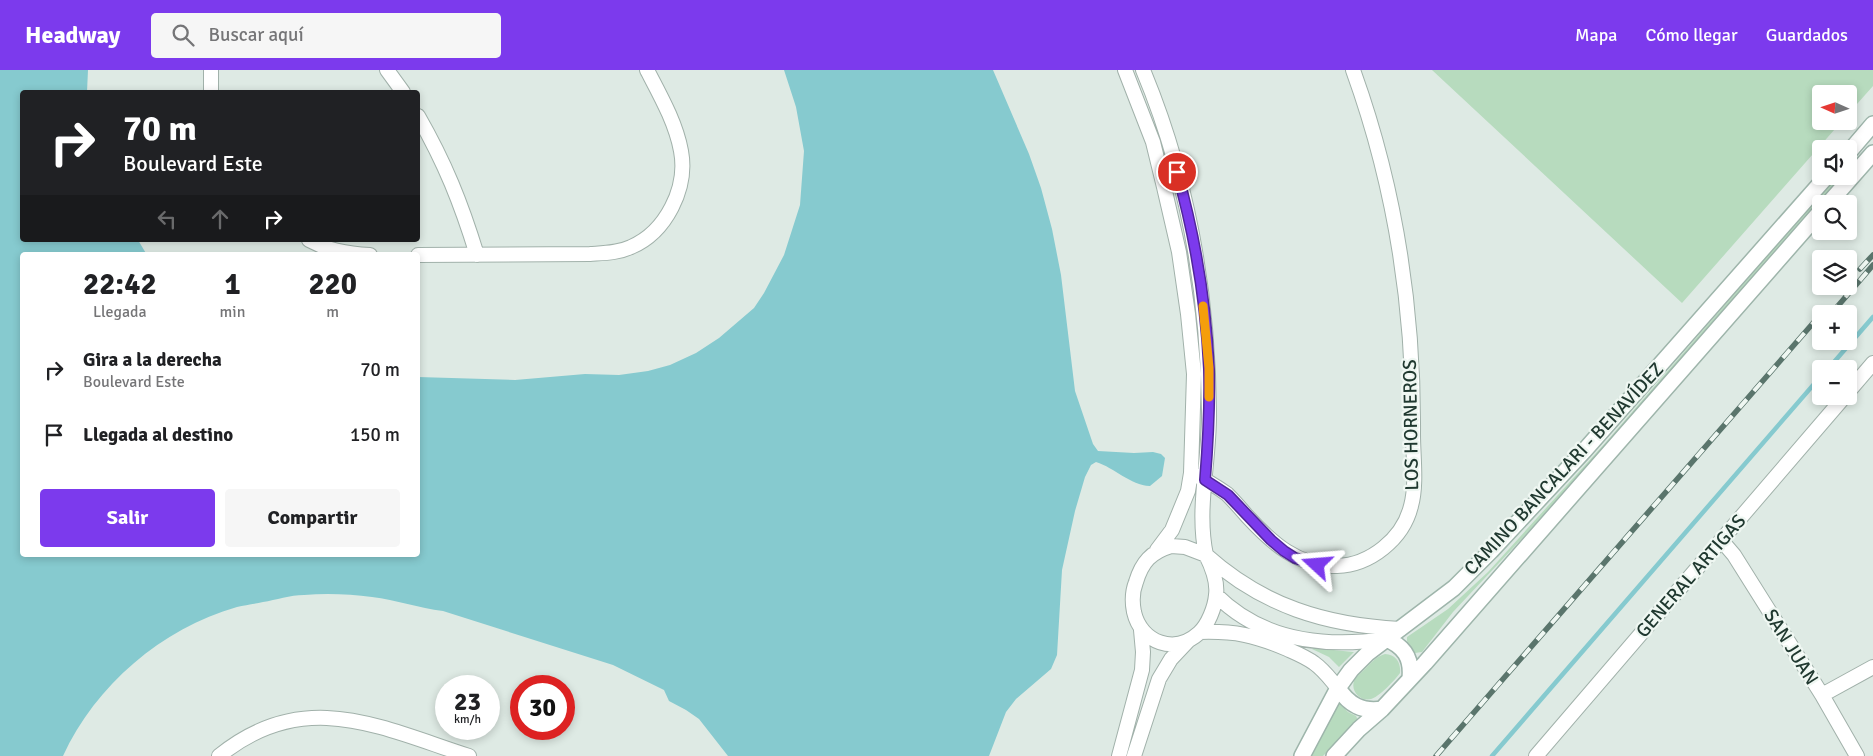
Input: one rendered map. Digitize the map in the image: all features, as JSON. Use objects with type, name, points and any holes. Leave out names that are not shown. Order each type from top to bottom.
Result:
[{"type":"main road","points":[[1857,143],[1873,124]]},
{"type":"main road","points":[[1836,195],[1873,152]]},
{"type":"main road","name":"CAMINO BANCALARI - BENAVÍDEZ","points":[[1302,756],[1338,688],[1351,670],[1368,653],[1454,588],[1520,521],[1819,185]]},
{"type":"main road","name":"CAMINO BANCALARI - BENAVÍDEZ","points":[[1334,756],[1425,663],[1812,222]]},
{"type":"main road","points":[[1386,639],[1396,643],[1409,658],[1411,667],[1410,678]]},
{"type":"main road","points":[[1338,688],[1344,697],[1361,709],[1382,709]]},
{"type":"street","points":[[211,90],[212,70]]},
{"type":"street","points":[[387,70],[402,90]]},
{"type":"street","points":[[420,256],[590,254],[614,252],[631,247],[645,239],[674,204],[682,172],[681,151],[672,124],[647,70]]},
{"type":"street","points":[[1119,756],[1142,670],[1141,630],[1136,619],[1133,604],[1134,587],[1138,573],[1145,562],[1172,530],[1188,491],[1191,474],[1194,374],[1188,314],[1178,252],[1153,142],[1125,70]]},
{"type":"street","points":[[1134,756],[1159,679],[1171,659],[1188,640],[1200,632],[1208,618],[1216,595],[1212,569],[1206,555],[1202,531],[1209,416],[1209,368],[1206,327],[1183,191],[1153,93],[1143,70]]},
{"type":"street","name":"LOS HORNEROS","points":[[1191,474],[1205,480],[1228,495],[1284,551],[1295,558],[1317,565],[1337,566],[1355,564],[1376,554],[1394,539],[1404,524],[1411,506],[1414,415],[1403,278],[1381,157],[1353,70]]},
{"type":"street","points":[[420,119],[453,183],[464,210],[477,255]]},
{"type":"street","points":[[313,242],[345,252]]},
{"type":"street","points":[[1178,252],[1194,248]]},
{"type":"street","points":[[1857,382],[1873,363]]},
{"type":"street","name":"GENERAL ARTIGAS","points":[[1536,756],[1837,405]]},
{"type":"street","name":"SAN JUAN","points":[[1722,541],[1734,555],[1857,756]]},
{"type":"street","points":[[1157,550],[1171,546],[1185,547],[1206,555],[1241,583],[1296,610],[1340,622],[1400,629]]},
{"type":"street","points":[[1216,595],[1242,617],[1256,625],[1291,636],[1309,640],[1348,643],[1386,639]]},
{"type":"street","points":[[1141,630],[1164,644],[1174,644],[1188,640]]},
{"type":"street","points":[[1200,632],[1223,631],[1246,634],[1269,641],[1315,663],[1338,688]]},
{"type":"street","points":[[1822,696],[1873,667]]},
{"type":"street","points":[[1142,670],[1159,679]]},
{"type":"street","points":[[223,753],[251,735],[274,725],[298,719],[321,717],[350,719],[380,726],[467,756]]},
{"type":"green space","points":[[1432,70],[1873,70],[1873,86],[1858,103],[1858,85],[1812,85],[1812,130],[1834,130],[1825,140],[1812,140],[1812,155],[1682,303]]},
{"type":"green space","points":[[1829,185],[1835,185],[1827,195],[1820,195]]},
{"type":"green space","points":[[1812,205],[1812,212],[1610,445],[1453,612],[1422,652],[1415,653],[1407,641],[1407,637],[1448,609],[1488,572],[1606,442]]},
{"type":"green space","points":[[1312,649],[1354,652],[1339,667],[1329,657]]},
{"type":"green space","points":[[1385,654],[1397,660],[1400,666],[1400,673],[1387,688],[1374,698],[1363,699],[1353,687],[1355,679],[1375,660]]},
{"type":"green space","points":[[1340,704],[1348,712],[1356,716],[1358,720],[1323,756],[1311,756],[1336,705]]},
{"type":"water","points":[[0,70],[88,70],[87,90],[20,90],[20,242],[139,242],[145,252],[20,252],[20,557],[420,557],[420,377],[515,380],[585,374],[619,375],[648,371],[670,365],[696,353],[719,338],[754,308],[784,255],[800,205],[804,151],[796,107],[784,70],[993,70],[1029,154],[1041,188],[1052,229],[1061,275],[1075,391],[1093,444],[1098,451],[1153,452],[1161,454],[1165,458],[1162,476],[1150,486],[1129,480],[1096,462],[1091,465],[1085,477],[1075,511],[1062,570],[1057,655],[1051,669],[1016,699],[1006,712],[989,756],[728,756],[699,719],[669,701],[664,690],[613,665],[443,611],[381,598],[312,594],[237,607],[209,617],[157,645],[113,683],[93,706],[63,756],[0,756]]},
{"type":"waterway","points":[[1836,360],[1873,317]]},
{"type":"waterway","points":[[1492,756],[1812,386]]},
{"type":"railway","points":[[1860,269],[1873,255]]},
{"type":"railway","points":[[1839,305],[1873,265]]},
{"type":"railway","points":[[1436,756],[1812,324]]},
{"type":"slow traffic","points":[[1203,306],[1209,368],[1209,397]]},
{"type":"route","points":[[1177,172],[1183,191],[1200,278],[1206,327],[1209,368],[1209,416],[1205,480],[1228,495],[1284,551],[1295,558],[1317,565]]}]
